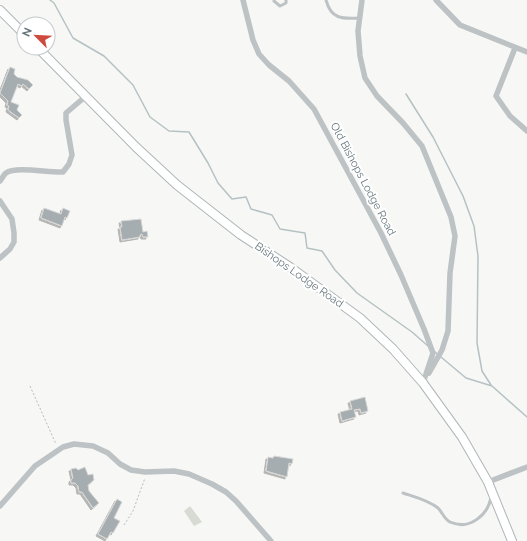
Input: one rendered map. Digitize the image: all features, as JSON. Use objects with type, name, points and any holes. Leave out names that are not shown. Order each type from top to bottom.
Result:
[{"type":"street","name":"Old Bishops Lodge Road","points":[[243,0],[253,40],[259,54],[276,72],[290,81],[314,109],[381,233],[401,275],[433,353],[423,383]]},
{"type":"street","points":[[362,0],[358,31],[359,50],[365,78],[377,96],[403,123],[422,146],[450,217],[455,236],[450,273],[448,331],[442,350],[423,383]]},
{"type":"street","points":[[436,0],[460,25],[527,52]]},
{"type":"street","points":[[0,10],[16,26]]},
{"type":"street","points":[[515,48],[496,96],[510,116],[527,131]]},
{"type":"street","name":"Bishops Lodge Road","points":[[46,56],[136,147],[177,185],[241,235],[290,267],[360,318],[393,349],[423,383],[462,437],[488,482],[512,541]]},
{"type":"street","points":[[0,181],[6,173],[17,169],[51,173],[63,172],[69,164],[72,155],[66,113],[86,96]]},
{"type":"street","points":[[0,201],[12,219],[14,233],[14,242],[10,249],[0,258]]},
{"type":"street","points":[[0,506],[35,466],[63,447],[74,444],[93,446],[108,453],[120,464],[131,470],[147,472],[174,471],[189,474],[212,484],[226,492],[236,501],[271,541]]},
{"type":"street","points":[[488,482],[527,467]]},
{"type":"lane","points":[[274,0],[280,6],[286,3],[286,0]]},
{"type":"lane","points":[[326,0],[328,8],[336,16],[342,19],[359,18]]},
{"type":"lane","points":[[404,493],[423,499],[438,508],[450,522],[464,525],[481,518],[489,505],[491,496],[488,482]]},
{"type":"path","points":[[30,386],[59,450]]},
{"type":"path","points":[[124,525],[133,511],[147,472]]},
{"type":"shaded area","points":[[190,506],[202,522],[194,526],[184,511]]},
{"type":"building","points":[[10,67],[15,69],[14,74],[17,77],[28,80],[33,85],[29,89],[23,84],[22,86],[18,84],[11,102],[19,105],[17,110],[22,115],[19,118],[8,110],[8,101],[0,93]]},
{"type":"building","points":[[44,208],[61,214],[63,208],[70,211],[67,218],[65,217],[62,226],[41,218]]},
{"type":"building","points":[[141,219],[143,232],[147,231],[148,237],[143,237],[142,234],[140,237],[122,240],[120,227],[122,227],[121,221]]},
{"type":"building","points":[[365,397],[368,411],[361,413],[360,409],[354,410],[356,417],[342,421],[340,412],[352,409],[350,401]]},
{"type":"building","points":[[274,456],[293,459],[292,464],[289,463],[287,477],[266,471],[268,457],[273,458]]},
{"type":"building","points":[[85,467],[88,475],[93,474],[94,480],[88,485],[89,491],[99,503],[93,508],[82,492],[79,492],[78,486],[75,483],[71,483],[73,478],[71,469],[76,468],[78,470]]},
{"type":"building","points":[[117,499],[122,502],[114,518],[120,521],[113,533],[111,532],[107,539],[98,534]]},
{"type":"waterway","points":[[50,0],[54,3],[73,38],[104,56],[133,85],[150,117],[169,131],[189,132],[218,183],[232,199],[246,197],[251,209],[272,215],[280,229],[305,233],[307,248],[322,251],[335,270],[357,293],[412,332],[428,346]]},
{"type":"waterway","points":[[406,94],[433,137],[463,196],[474,226],[478,256],[477,343],[482,371],[491,385]]},
{"type":"waterway","points":[[435,352],[466,378],[492,386],[527,417]]}]
